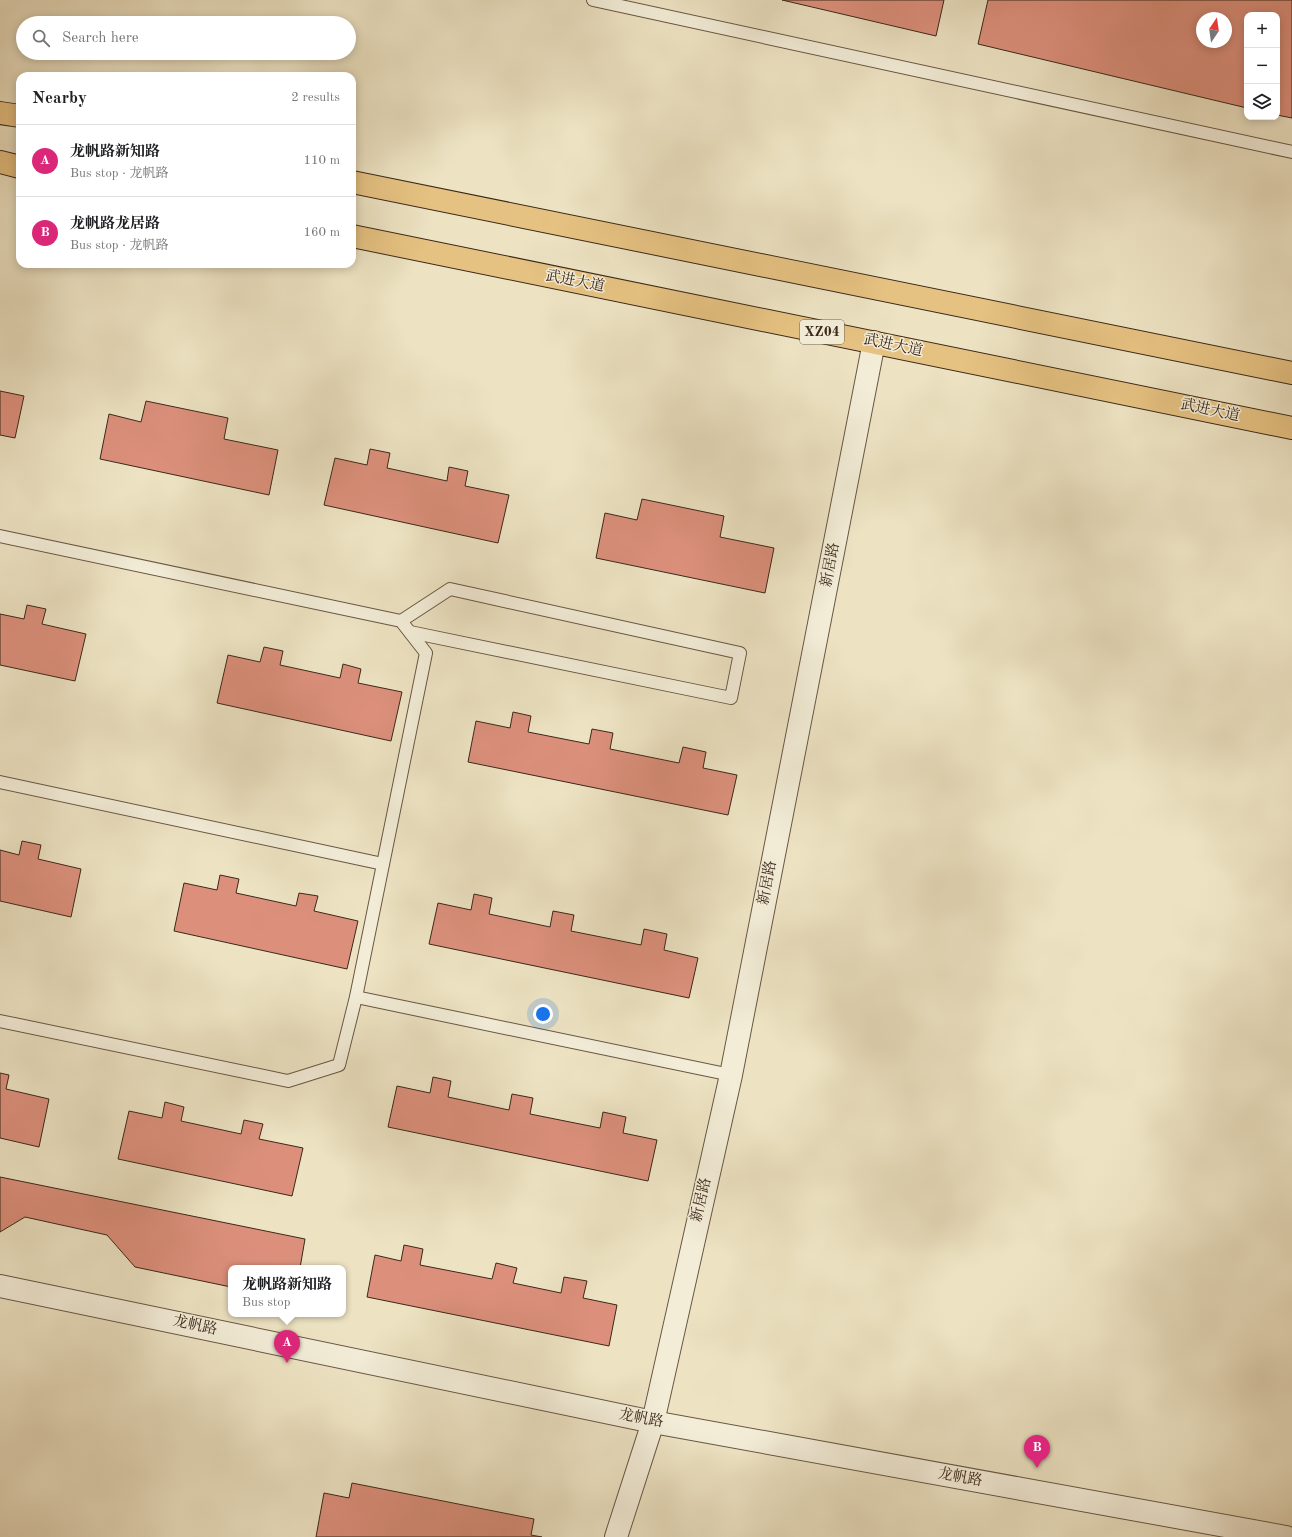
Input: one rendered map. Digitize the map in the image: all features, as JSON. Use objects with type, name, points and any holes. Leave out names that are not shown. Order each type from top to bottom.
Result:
[{"type":"main road","points":[[0,112],[16,115]]},
{"type":"main road","points":[[0,162],[16,166]]},
{"type":"main road","points":[[356,183],[1292,373]]},
{"type":"main road","name":"武进大道","points":[[356,237],[1292,428]]},
{"type":"street","name":"新居路","points":[[616,1537],[653,1422],[731,1075],[874,342]]},
{"type":"street","name":"龙帆路","points":[[0,1286],[653,1422],[1286,1537]]},
{"type":"lane","points":[[593,0],[1292,152]]},
{"type":"lane","points":[[0,536],[401,621],[426,653],[356,997],[339,1065],[288,1081],[0,1021]]},
{"type":"lane","points":[[401,621],[450,589],[740,653],[731,698],[410,632]]},
{"type":"lane","points":[[0,782],[383,864]]},
{"type":"lane","points":[[356,997],[731,1075]]},
{"type":"building","points":[[782,0],[944,0],[936,36]]},
{"type":"building","points":[[988,0],[1292,0],[1292,118],[1280,116],[1280,12],[1244,12],[1244,107],[978,44]]},
{"type":"building","points":[[0,391],[24,396],[15,438],[0,435]]},
{"type":"building","points":[[146,401],[228,418],[224,439],[278,450],[269,495],[100,459],[109,414],[141,422]]},
{"type":"building","points":[[370,449],[390,453],[387,468],[447,481],[449,467],[468,471],[465,486],[509,495],[498,543],[324,505],[335,458],[367,465]]},
{"type":"building","points":[[642,499],[724,516],[720,537],[774,548],[765,593],[596,558],[605,513],[637,520]]},
{"type":"building","points":[[27,605],[46,609],[42,624],[86,634],[75,681],[0,665],[0,614],[24,619]]},
{"type":"building","points":[[264,647],[283,651],[280,665],[340,678],[343,664],[361,669],[358,683],[402,692],[391,741],[217,703],[228,655],[260,662]]},
{"type":"building","points":[[513,712],[531,716],[528,732],[589,744],[592,729],[613,733],[610,749],[679,763],[683,747],[706,752],[703,768],[737,775],[728,815],[468,762],[476,721],[510,728]]},
{"type":"building","points":[[22,841],[41,845],[38,859],[81,869],[71,917],[0,901],[0,850],[19,855]]},
{"type":"building","points":[[220,875],[239,879],[236,893],[296,906],[299,893],[318,896],[314,911],[358,921],[347,969],[174,931],[184,883],[217,890]]},
{"type":"building","points":[[474,894],[492,898],[489,914],[550,927],[553,911],[574,915],[571,931],[641,945],[644,929],[667,934],[664,950],[698,958],[689,998],[429,944],[438,903],[471,910]]},
{"type":"building","points":[[0,1073],[9,1075],[6,1089],[49,1099],[39,1147],[0,1138]]},
{"type":"building","points":[[433,1077],[451,1081],[448,1097],[509,1110],[512,1094],[533,1098],[530,1114],[600,1128],[603,1112],[626,1117],[623,1133],[657,1140],[648,1181],[388,1127],[397,1086],[430,1093]]},
{"type":"building","points":[[165,1102],[184,1107],[181,1121],[241,1134],[244,1120],[263,1124],[259,1139],[303,1148],[292,1196],[118,1159],[129,1111],[162,1118]]},
{"type":"building","points":[[0,1177],[305,1239],[301,1265],[228,1265],[228,1286],[135,1267],[107,1235],[25,1217],[0,1232]]},
{"type":"building","points":[[404,1245],[423,1249],[420,1265],[492,1279],[496,1263],[517,1268],[513,1283],[561,1293],[564,1277],[587,1281],[583,1298],[617,1305],[609,1346],[367,1297],[375,1255],[401,1261]]},
{"type":"building","points":[[352,1483],[534,1519],[531,1535],[542,1537],[316,1537],[324,1493],[349,1498]]},
{"type":"place","name":"龙帆路新知路","points":[[287,1363]]},
{"type":"place","name":"龙帆路龙居路","points":[[1037,1468]]}]
